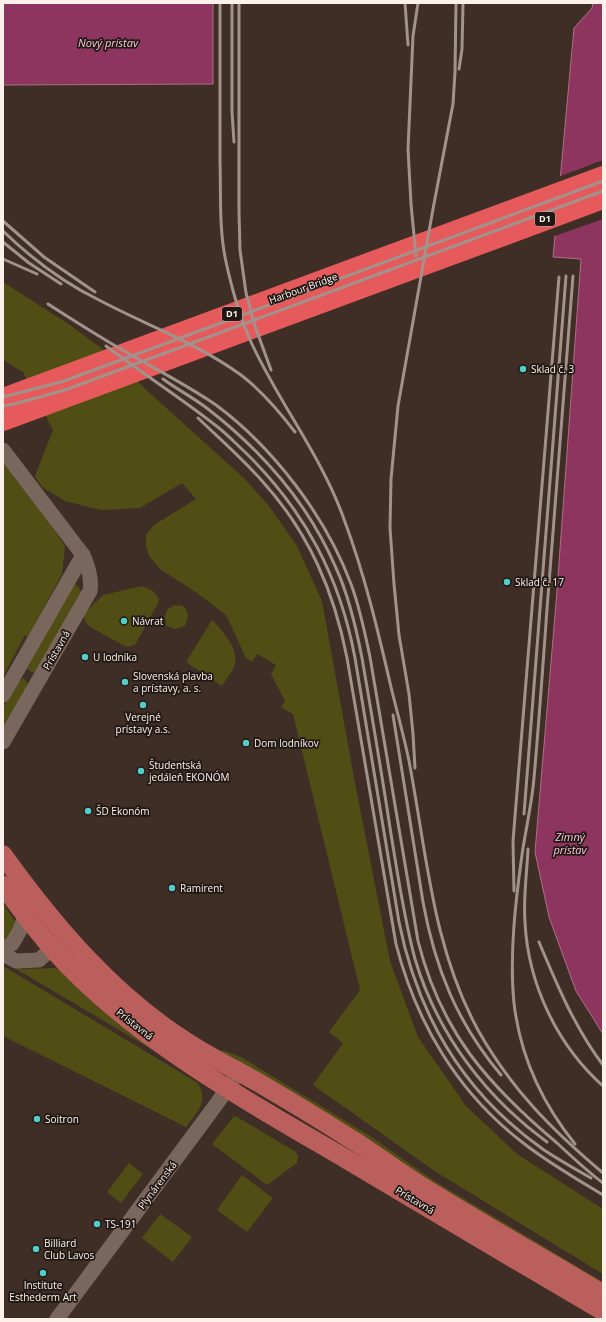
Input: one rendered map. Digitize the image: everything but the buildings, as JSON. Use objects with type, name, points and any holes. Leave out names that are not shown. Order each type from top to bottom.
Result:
[{"type":"highway","name":"Harbour Bridge","points":[[3,399],[603,177]]},
{"type":"highway","name":"Harbour Bridge","points":[[3,420],[603,198]]},
{"type":"main road","name":"Prístavná","points":[[3,855],[30,892],[66,936],[95,967],[131,1001],[189,1044],[341,1133],[419,1185],[603,1294]]},
{"type":"main road","name":"Prístavná","points":[[3,885],[25,916],[52,948],[100,995],[140,1029],[228,1089],[603,1311]]},
{"type":"street","name":"Prístavná","points":[[3,450],[83,554],[91,583],[90,591],[3,742]]},
{"type":"street","points":[[3,695],[83,554]]},
{"type":"street","points":[[3,948],[12,944],[20,930],[25,916]]},
{"type":"street","points":[[3,954],[16,961],[39,960],[66,936]]},
{"type":"street","points":[[228,1089],[238,1072]]},
{"type":"street","name":"Plynárenská","points":[[56,1319],[228,1089]]},
{"type":"shaded area","points":[[3,282],[70,325],[117,360],[143,387],[245,479],[268,505],[297,546],[322,601],[355,783],[390,961],[418,1037],[466,1106],[517,1154],[603,1209],[603,1274],[436,1172],[313,1085],[343,1043],[329,1032],[360,990],[293,714],[281,707],[285,701],[271,674],[276,665],[257,654],[252,662],[246,658],[226,615],[197,593],[160,569],[149,556],[146,545],[146,535],[154,525],[196,499],[182,483],[140,508],[101,510],[65,501],[42,487],[35,476],[53,430],[23,372],[3,360]]},
{"type":"shaded area","points":[[3,460],[43,513],[65,546],[62,574],[28,637],[25,635],[3,677]]},
{"type":"shaded area","points":[[75,584],[79,587],[81,592],[35,673],[31,672],[27,669],[27,664],[71,586]]},
{"type":"shaded area","points":[[142,586],[153,591],[159,599],[135,645],[126,647],[87,625],[83,615],[103,595]]},
{"type":"shaded area","points":[[174,605],[183,606],[188,615],[185,626],[175,629],[167,626],[164,618],[167,610]]},
{"type":"shaded area","points":[[212,620],[229,640],[236,658],[234,667],[222,686],[186,662]]},
{"type":"shaded area","points":[[23,678],[27,682],[28,689],[3,733],[3,707],[18,682]]},
{"type":"shaded area","points":[[3,903],[16,923],[16,933],[3,942]]},
{"type":"shaded area","points":[[6,963],[23,969],[54,968],[68,973],[180,1066]]},
{"type":"shaded area","points":[[3,966],[198,1083],[201,1090],[202,1101],[198,1111],[186,1127],[3,1036]]},
{"type":"shaded area","points":[[222,1050],[241,1057],[370,1136],[436,1182],[603,1282],[603,1286],[220,1053]]},
{"type":"shaded area","points":[[234,1116],[296,1152],[298,1156],[297,1163],[267,1185],[212,1144]]},
{"type":"shaded area","points":[[129,1163],[143,1174],[121,1203],[107,1192]]},
{"type":"shaded area","points":[[242,1175],[273,1198],[247,1232],[217,1210]]},
{"type":"shaded area","points":[[160,1214],[192,1237],[173,1262],[142,1238]]},
{"type":"water","name":"Nový prístav","points":[[3,3],[213,3],[213,84],[3,85]]},
{"type":"water","name":"Zimný prístav","points":[[593,3],[603,3],[603,1034],[576,991],[549,917],[535,852],[557,591],[581,259],[553,257],[574,28],[592,8]]},
{"type":"pier","points":[[603,160],[603,219],[552,237],[558,177]]},
{"type":"railway","points":[[220,3],[221,221],[223,245],[230,279],[239,311],[251,342],[274,387],[325,475],[336,498],[359,563],[376,624],[407,752],[433,899],[450,966],[478,1030],[504,1071],[534,1108],[567,1141],[603,1173]]},
{"type":"railway","points":[[232,3],[232,112],[234,142]]},
{"type":"railway","points":[[239,3],[240,250],[246,293],[255,326],[271,370]]},
{"type":"railway","points":[[405,3],[408,45]]},
{"type":"railway","points":[[416,256],[408,149],[413,36],[418,3]]},
{"type":"railway","points":[[415,768],[409,694],[399,635],[394,584],[390,528],[391,479],[398,406],[453,104],[456,3]]},
{"type":"railway","points":[[459,69],[462,49],[463,3]]},
{"type":"railway","points":[[3,397],[61,382],[603,181]]},
{"type":"railway","points":[[3,406],[65,390],[603,191]]},
{"type":"railway","points":[[3,221],[44,257],[95,292]]},
{"type":"railway","points":[[3,231],[36,260],[73,286],[207,353],[241,375],[270,402],[295,432]]},
{"type":"railway","points":[[3,242],[29,263],[61,284]]},
{"type":"railway","points":[[3,259],[37,274]]},
{"type":"railway","points":[[524,814],[566,276]]},
{"type":"railway","points":[[573,276],[534,778],[518,886],[512,965],[514,1003],[521,1041],[527,1060],[534,1078],[552,1112],[575,1144]]},
{"type":"railway","points":[[514,891],[513,841],[559,277]]},
{"type":"railway","points":[[48,304],[122,350],[186,386],[216,405],[237,422],[278,463],[313,509],[328,534],[340,559],[351,584],[360,611],[370,657],[418,941],[428,973],[440,1003],[470,1054],[488,1077],[532,1121],[585,1169],[603,1183]]},
{"type":"railway","points":[[106,346],[230,437],[267,475],[286,498],[317,547],[340,600],[355,658],[399,922],[407,957],[418,990],[432,1021],[449,1051],[468,1078],[490,1104],[516,1128],[544,1150],[591,1178]]},
{"type":"railway","points":[[163,379],[197,401],[228,425],[265,461],[298,501],[325,545],[345,590],[352,612],[362,658],[404,913],[415,959],[424,986],[450,1038],[484,1084],[503,1105],[547,1142]]},
{"type":"railway","points":[[198,418],[248,465],[279,501],[306,542],[327,586],[342,633],[347,658],[396,944],[404,973],[428,1028],[442,1054],[459,1078],[478,1101],[499,1122],[541,1156],[561,1170],[603,1195]]},
{"type":"railway","points":[[393,715],[423,902],[434,950],[441,972],[460,1015],[472,1035],[501,1075]]},
{"type":"railway","points":[[528,849],[525,922],[527,945],[532,968],[548,1012],[559,1032],[572,1052],[603,1086]]},
{"type":"railway","points":[[539,942],[575,1021],[603,1065]]},
{"type":"place","name":"Sklad č. 3","points":[[523,369]]},
{"type":"place","name":"Sklad č. 17","points":[[507,582]]},
{"type":"place","name":"Návrat","points":[[124,621]]},
{"type":"place","name":"U lodníka","points":[[85,657]]},
{"type":"place","name":"Slovenská plavba a prístavy, a. s.","points":[[125,682]]},
{"type":"place","name":"Verejné prístavy a.s.","points":[[143,705]]},
{"type":"place","name":"Dom lodníkov","points":[[246,743]]},
{"type":"place","name":"Študentská jedáleň EKONÓM","points":[[141,771]]},
{"type":"place","name":"ŠD Ekonóm","points":[[88,811]]},
{"type":"place","name":"Ramirent","points":[[172,888]]},
{"type":"place","name":"Soitron","points":[[37,1119]]},
{"type":"place","name":"TS-191","points":[[97,1224]]},
{"type":"place","name":"Billiard Club Lavos","points":[[36,1249]]},
{"type":"place","name":"Institute Esthederm Art","points":[[43,1273]]}]
